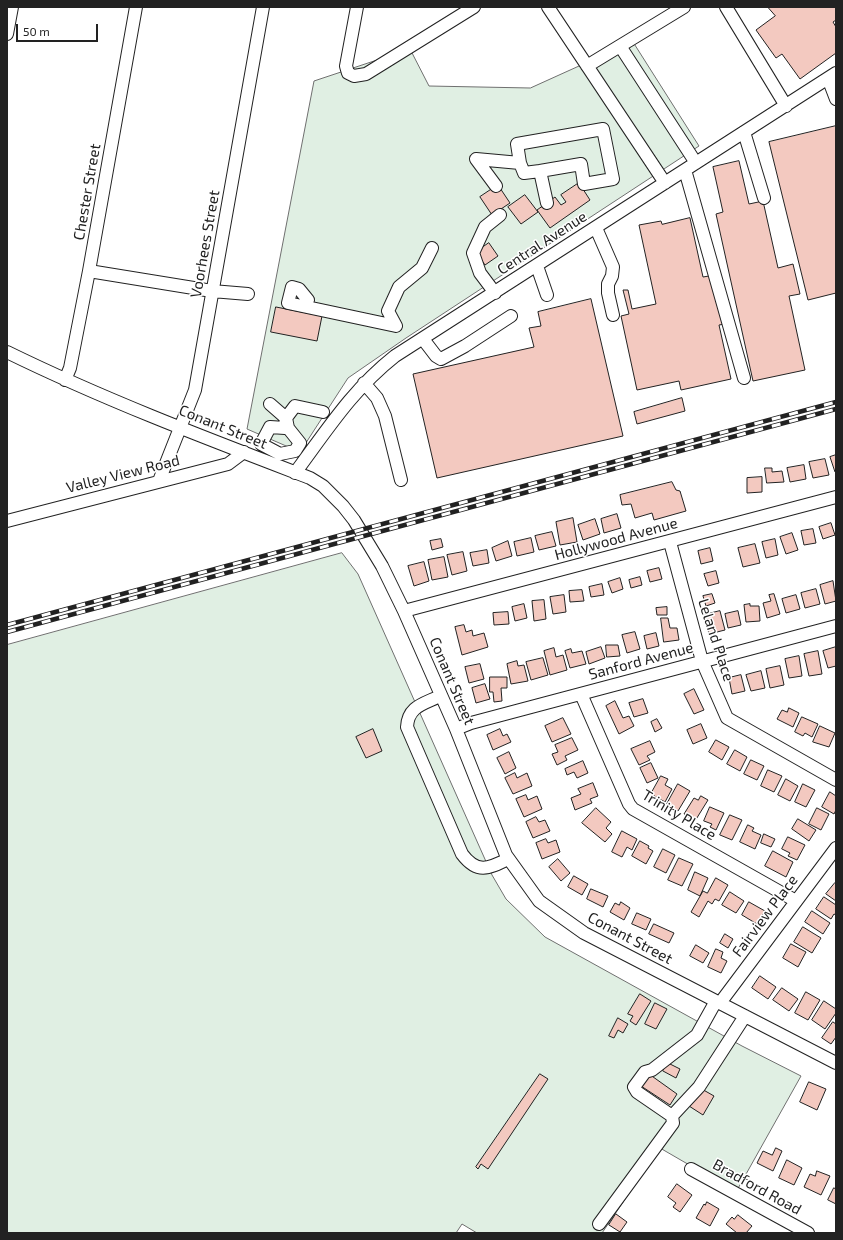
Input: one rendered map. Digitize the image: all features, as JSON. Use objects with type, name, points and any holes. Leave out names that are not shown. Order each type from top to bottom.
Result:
[{"type":"street","points":[[7,34],[12,7]]},
{"type":"street","name":"Chester Street","points":[[65,380],[70,368],[90,271],[136,7]]},
{"type":"street","name":"Voorhees Street","points":[[158,481],[195,390],[263,7]]},
{"type":"street","points":[[357,7],[347,62],[347,70],[351,75],[358,76],[366,74],[474,7]]},
{"type":"street","points":[[548,7],[665,183]]},
{"type":"street","points":[[588,66],[684,7]]},
{"type":"street","points":[[726,7],[786,106]]},
{"type":"street","points":[[620,46],[696,163]]},
{"type":"street","points":[[832,76],[836,99]]},
{"type":"street","name":"Central Avenue","points":[[296,473],[341,409],[364,383],[395,356],[832,76]]},
{"type":"street","points":[[603,129],[613,179],[584,184],[581,164],[540,171],[524,173],[520,163],[518,144],[603,129]]},
{"type":"street","points":[[744,132],[764,198]]},
{"type":"street","points":[[496,186],[476,159],[520,163]]},
{"type":"street","points":[[685,170],[744,378]]},
{"type":"street","points":[[540,171],[547,204]]},
{"type":"street","points":[[495,293],[480,273],[473,253],[485,227],[500,215]]},
{"type":"street","points":[[596,228],[613,267],[612,276],[608,284],[608,293],[613,315]]},
{"type":"street","points":[[308,300],[298,289],[292,287],[288,303],[396,326],[388,311],[399,287],[422,268],[432,248]]},
{"type":"street","points":[[537,266],[547,295]]},
{"type":"street","points":[[90,271],[212,291],[248,294]]},
{"type":"street","points":[[423,339],[436,356],[441,359],[465,346],[511,316]]},
{"type":"street","name":"Conant Street","points":[[7,352],[65,380],[310,478],[323,486],[354,520],[382,566],[404,611],[440,696],[456,729],[508,859],[539,901],[584,933],[836,1063]]},
{"type":"street","points":[[364,383],[377,398],[385,416],[401,480]]},
{"type":"street","points":[[270,404],[286,418],[295,406],[323,412]]},
{"type":"street","name":"Valley View Road","points":[[7,521],[228,464],[244,452]]},
{"type":"street","name":"Hollywood Avenue","points":[[404,611],[836,497]]},
{"type":"street","name":"Leland Place","points":[[670,542],[702,661],[727,718],[836,780]]},
{"type":"street","name":"Sanford Avenue","points":[[456,729],[471,723],[836,626]]},
{"type":"street","name":"Trinity Place","points":[[581,694],[628,804],[633,809],[796,901]]},
{"type":"street","points":[[440,696],[411,710],[407,719],[407,727],[462,854],[468,862],[476,867],[485,868],[493,867],[508,859]]},
{"type":"street","name":"Fairview Place","points":[[672,1116],[637,1092],[634,1087],[645,1072],[652,1070],[698,1035],[718,1002],[836,848]]},
{"type":"street","points":[[599,1224],[673,1122],[672,1116],[699,1087],[744,1016]]},
{"type":"street","name":"Bradford Road","points":[[691,1169],[808,1233]]},
{"type":"green space","points":[[633,42],[699,146],[406,338],[348,378],[300,452],[247,429],[314,81],[410,49],[429,86],[530,88]]},
{"type":"green space","points":[[342,553],[358,574],[492,875],[506,899],[545,937],[742,1046],[801,1076],[736,1192],[660,1148],[602,1233],[477,1233],[462,1224],[456,1233],[7,1233],[7,645]]},
{"type":"building","points":[[768,7],[836,7],[836,20],[833,22],[836,27],[836,53],[800,79],[782,54],[776,58],[756,30],[775,16]]},
{"type":"building","points":[[836,126],[836,293],[808,300],[769,142]]},
{"type":"building","points":[[739,161],[749,204],[763,201],[778,268],[793,264],[800,294],[789,296],[805,370],[753,381],[716,214],[723,212],[713,167]]},
{"type":"building","points":[[579,183],[590,200],[550,228],[537,210],[555,197],[561,205],[566,202],[561,195]]},
{"type":"building","points":[[498,185],[510,203],[492,215],[480,197]]},
{"type":"building","points":[[525,195],[538,212],[521,224],[508,207]]},
{"type":"building","points":[[690,218],[703,277],[715,275],[725,324],[719,325],[731,379],[681,390],[679,381],[637,390],[621,316],[629,314],[623,290],[628,290],[632,309],[656,304],[639,225],[661,221],[662,224]]},
{"type":"building","points":[[489,243],[498,256],[485,265],[476,252]]},
{"type":"building","points":[[591,299],[623,436],[437,478],[413,374],[534,347],[529,328],[541,326],[538,312]]},
{"type":"building","points":[[276,307],[322,316],[317,341],[271,332]]},
{"type":"building","points":[[682,398],[685,411],[637,424],[634,412]]},
{"type":"building","points":[[836,455],[836,471],[835,472],[830,457]]},
{"type":"building","points":[[825,459],[829,475],[813,478],[809,462]]},
{"type":"building","points":[[804,465],[806,479],[790,482],[787,468]]},
{"type":"building","points":[[765,468],[772,468],[772,472],[782,471],[784,482],[767,483]]},
{"type":"building","points":[[762,477],[762,492],[747,493],[747,478]]},
{"type":"building","points":[[672,482],[676,490],[680,491],[686,511],[654,520],[652,513],[635,518],[631,504],[622,505],[620,495]]},
{"type":"building","points":[[617,514],[621,528],[604,533],[601,519]]},
{"type":"building","points":[[573,518],[577,542],[560,545],[556,522]]},
{"type":"building","points":[[595,519],[600,534],[583,540],[578,525]]},
{"type":"building","points":[[831,523],[835,535],[823,539],[819,527]]},
{"type":"building","points":[[813,529],[816,543],[804,545],[801,531]]},
{"type":"building","points":[[552,532],[556,546],[539,550],[535,536]]},
{"type":"building","points":[[792,533],[798,550],[786,554],[780,537]]},
{"type":"building","points":[[531,538],[534,552],[517,556],[514,542]]},
{"type":"building","points":[[441,539],[443,547],[432,550],[430,541]]},
{"type":"building","points":[[775,539],[778,555],[766,558],[762,542]]},
{"type":"building","points":[[508,541],[512,556],[496,561],[492,548]]},
{"type":"building","points":[[755,544],[760,563],[743,567],[738,548]]},
{"type":"building","points":[[710,548],[713,561],[701,564],[698,551]]},
{"type":"building","points":[[487,550],[489,563],[473,566],[470,553]]},
{"type":"building","points":[[463,552],[467,571],[452,575],[447,555]]},
{"type":"building","points":[[444,557],[448,577],[432,580],[428,560]]},
{"type":"building","points":[[424,562],[429,581],[414,586],[408,566]]},
{"type":"building","points":[[659,568],[662,579],[650,582],[647,571]]},
{"type":"building","points":[[716,571],[719,583],[708,586],[704,574]]},
{"type":"building","points":[[640,577],[642,585],[631,588],[629,580]]},
{"type":"building","points":[[620,578],[623,589],[612,593],[608,582]]},
{"type":"building","points":[[833,581],[836,601],[825,604],[820,585]]},
{"type":"building","points":[[602,584],[604,595],[591,597],[589,587]]},
{"type":"building","points":[[816,589],[820,604],[805,608],[801,593]]},
{"type":"building","points":[[582,590],[584,601],[570,602],[569,591]]},
{"type":"building","points":[[712,594],[715,603],[706,606],[703,596]]},
{"type":"building","points":[[774,594],[780,614],[767,618],[763,603],[771,601],[769,595]]},
{"type":"building","points":[[564,595],[566,612],[553,614],[550,597]]},
{"type":"building","points":[[796,595],[800,609],[786,613],[782,599]]},
{"type":"building","points":[[544,600],[546,619],[534,621],[532,601]]},
{"type":"building","points":[[524,604],[527,618],[515,621],[512,607]]},
{"type":"building","points":[[750,604],[750,606],[759,606],[760,621],[746,622],[744,605]]},
{"type":"building","points":[[667,607],[667,615],[657,615],[656,608]]},
{"type":"building","points":[[720,611],[725,630],[709,634],[704,615]]},
{"type":"building","points":[[738,611],[741,625],[728,628],[725,614]]},
{"type":"building","points":[[508,612],[509,624],[494,625],[493,613]]},
{"type":"building","points":[[661,618],[668,618],[670,628],[677,628],[679,640],[664,642]]},
{"type":"building","points":[[464,625],[466,632],[472,630],[473,636],[484,633],[488,647],[462,655],[455,627]]},
{"type":"building","points":[[635,632],[640,649],[627,653],[622,635]]},
{"type":"building","points":[[656,633],[659,646],[647,649],[644,636]]},
{"type":"building","points":[[606,645],[618,645],[620,656],[607,657]]},
{"type":"building","points":[[601,647],[605,658],[589,664],[586,652]]},
{"type":"building","points":[[836,647],[836,666],[828,668],[823,651]]},
{"type":"building","points":[[554,648],[556,657],[563,655],[567,670],[550,675],[544,651]]},
{"type":"building","points":[[571,649],[572,653],[582,651],[586,664],[570,668],[565,651]]},
{"type":"building","points":[[818,651],[822,674],[809,676],[804,654]]},
{"type":"building","points":[[799,656],[802,676],[789,678],[785,659]]},
{"type":"building","points":[[543,658],[548,675],[531,680],[526,662]]},
{"type":"building","points":[[517,661],[518,666],[524,665],[528,681],[511,684],[507,664]]},
{"type":"building","points":[[480,664],[484,679],[469,683],[465,667]]},
{"type":"building","points":[[780,666],[784,685],[770,688],[766,669]]},
{"type":"building","points":[[761,671],[765,688],[751,691],[746,675]]},
{"type":"building","points":[[741,675],[745,691],[732,694],[729,678]]},
{"type":"building","points":[[490,677],[507,677],[507,688],[501,688],[502,701],[494,702],[493,692],[490,692]]},
{"type":"building","points":[[485,684],[490,699],[476,703],[472,688]]},
{"type":"building","points":[[694,689],[704,710],[694,714],[684,694]]},
{"type":"building","points":[[643,699],[648,713],[634,717],[629,703]]},
{"type":"building","points":[[615,701],[623,718],[629,716],[634,726],[619,734],[606,706]]},
{"type":"building","points":[[789,708],[799,713],[793,727],[777,719],[782,710],[787,712]]},
{"type":"building","points":[[802,717],[818,724],[812,737],[805,733],[803,736],[795,732]]},
{"type":"building","points":[[563,718],[571,734],[552,742],[545,726]]},
{"type":"building","points":[[657,719],[662,728],[655,732],[651,722]]},
{"type":"building","points":[[701,724],[707,738],[693,744],[687,730]]},
{"type":"building","points":[[820,726],[835,733],[829,747],[813,742]]},
{"type":"building","points":[[373,729],[382,751],[366,758],[356,737]]},
{"type":"building","points":[[500,729],[503,736],[507,734],[511,742],[493,750],[487,735]]},
{"type":"building","points":[[572,738],[578,750],[565,756],[567,760],[557,765],[552,754],[558,752],[555,745]]},
{"type":"building","points":[[716,740],[729,747],[722,760],[709,752]]},
{"type":"building","points":[[650,741],[655,752],[647,756],[650,760],[639,765],[631,749]]},
{"type":"building","points":[[735,750],[747,757],[740,771],[727,764]]},
{"type":"building","points":[[509,752],[516,768],[505,774],[497,758]]},
{"type":"building","points":[[751,760],[764,766],[757,780],[744,774]]},
{"type":"building","points":[[583,761],[588,773],[577,778],[574,772],[567,775],[565,769]]},
{"type":"building","points":[[651,763],[658,778],[647,783],[640,768]]},
{"type":"building","points":[[768,770],[782,776],[774,792],[761,786]]},
{"type":"building","points":[[515,773],[517,778],[527,773],[532,786],[513,794],[505,778]]},
{"type":"building","points":[[661,776],[668,779],[665,785],[672,789],[665,802],[651,794]]},
{"type":"building","points":[[786,779],[798,786],[790,801],[778,795]]},
{"type":"building","points":[[593,783],[598,796],[590,799],[592,803],[575,810],[571,798],[581,794],[578,789]]},
{"type":"building","points":[[678,784],[690,791],[678,811],[667,804]]},
{"type":"building","points":[[803,784],[815,790],[806,807],[795,802]]},
{"type":"building","points":[[830,792],[836,796],[836,810],[834,814],[822,807]]},
{"type":"building","points":[[526,795],[528,800],[537,796],[542,809],[524,817],[516,799]]},
{"type":"building","points":[[701,796],[708,800],[695,821],[684,814],[694,798],[698,800]]},
{"type":"building","points":[[710,807],[724,813],[716,830],[710,827],[712,824],[704,821]]},
{"type":"building","points":[[596,808],[611,822],[606,828],[612,834],[605,842],[582,823]]},
{"type":"building","points":[[817,808],[829,814],[821,830],[809,824]]},
{"type":"building","points":[[730,815],[742,820],[732,840],[720,835]]},
{"type":"building","points":[[536,817],[539,822],[545,820],[550,831],[533,838],[526,822]]},
{"type":"building","points":[[798,819],[816,830],[809,841],[792,829]]},
{"type":"building","points":[[748,825],[754,828],[752,831],[761,835],[755,849],[740,842]]},
{"type":"building","points":[[622,831],[637,839],[632,850],[627,847],[622,857],[612,852]]},
{"type":"building","points":[[764,834],[775,839],[771,847],[761,843]]},
{"type":"building","points":[[788,837],[805,845],[797,860],[788,856],[790,853],[782,849]]},
{"type":"building","points":[[546,839],[548,843],[556,840],[560,852],[542,859],[536,843]]},
{"type":"building","points":[[640,841],[649,846],[648,848],[653,851],[646,864],[632,856]]},
{"type":"building","points":[[663,849],[675,855],[666,873],[654,867]]},
{"type":"building","points":[[773,851],[793,862],[786,877],[765,866]]},
{"type":"building","points":[[679,858],[693,864],[682,886],[668,880]]},
{"type":"building","points":[[558,859],[570,873],[561,881],[549,867]]},
{"type":"building","points":[[695,872],[708,878],[700,896],[688,890]]},
{"type":"building","points":[[574,876],[588,884],[582,895],[568,887]]},
{"type":"building","points":[[716,878],[728,885],[719,901],[715,899],[712,904],[708,901],[699,917],[691,912],[703,891],[707,893]]},
{"type":"building","points":[[835,883],[836,884],[836,901],[826,894]]},
{"type":"building","points":[[591,889],[608,896],[603,907],[587,899]]},
{"type":"building","points":[[730,892],[744,901],[736,913],[722,905]]},
{"type":"building","points":[[824,897],[836,905],[836,915],[834,914],[831,919],[816,909]]},
{"type":"building","points":[[621,902],[630,908],[624,920],[610,912],[615,903],[619,905]]},
{"type":"building","points":[[749,902],[765,911],[757,924],[742,915]]},
{"type":"building","points":[[812,911],[830,923],[823,934],[805,922]]},
{"type":"building","points":[[637,913],[651,919],[646,930],[632,924]]},
{"type":"building","points":[[654,924],[674,933],[669,943],[649,934]]},
{"type":"building","points":[[803,927],[821,938],[812,953],[794,942]]},
{"type":"building","points":[[725,934],[733,939],[728,948],[720,943]]},
{"type":"building","points":[[791,944],[806,952],[798,967],[783,958]]},
{"type":"building","points":[[696,945],[709,953],[703,963],[690,956]]},
{"type":"building","points":[[716,949],[723,952],[721,958],[727,961],[721,973],[708,967]]},
{"type":"building","points":[[760,976],[776,987],[768,999],[752,988]]},
{"type":"building","points":[[782,988],[798,999],[789,1011],[773,1000]]},
{"type":"building","points":[[806,992],[820,1000],[808,1020],[795,1013]]},
{"type":"building","points":[[640,994],[651,1001],[636,1025],[630,1021],[633,1016],[628,1014]]},
{"type":"building","points":[[824,1001],[836,1009],[836,1013],[825,1029],[812,1020]]},
{"type":"building","points":[[655,1003],[667,1009],[656,1029],[645,1024]]},
{"type":"building","points":[[618,1018],[628,1024],[623,1033],[618,1030],[614,1038],[609,1036]]},
{"type":"building","points":[[833,1022],[836,1024],[836,1037],[831,1044],[822,1038]]},
{"type":"building","points":[[668,1063],[680,1069],[676,1078],[663,1071]]},
{"type":"building","points":[[540,1074],[548,1079],[488,1169],[481,1164],[478,1169],[476,1167]]},
{"type":"building","points":[[649,1074],[677,1094],[670,1105],[641,1086]]},
{"type":"building","points":[[809,1082],[826,1089],[817,1110],[800,1102]]},
{"type":"building","points":[[700,1088],[714,1096],[703,1115],[689,1106]]},
{"type":"building","points":[[776,1148],[782,1151],[773,1171],[757,1163],[763,1151],[772,1155]]},
{"type":"building","points":[[787,1160],[802,1168],[794,1185],[779,1178]]},
{"type":"building","points":[[817,1171],[830,1176],[821,1195],[804,1187],[810,1174],[815,1176]]},
{"type":"building","points":[[677,1184],[692,1195],[680,1212],[673,1207],[676,1203],[668,1197]]},
{"type":"building","points":[[834,1188],[836,1189],[836,1204],[828,1200]]},
{"type":"building","points":[[707,1202],[719,1209],[710,1226],[696,1218],[704,1204],[705,1205]]},
{"type":"building","points":[[616,1214],[627,1222],[620,1232],[609,1225]]},
{"type":"building","points":[[738,1215],[752,1226],[746,1233],[737,1233],[726,1224],[732,1217],[734,1219]]},
{"type":"railway","points":[[7,625],[836,402]]},
{"type":"railway","points":[[7,632],[836,409]]}]
